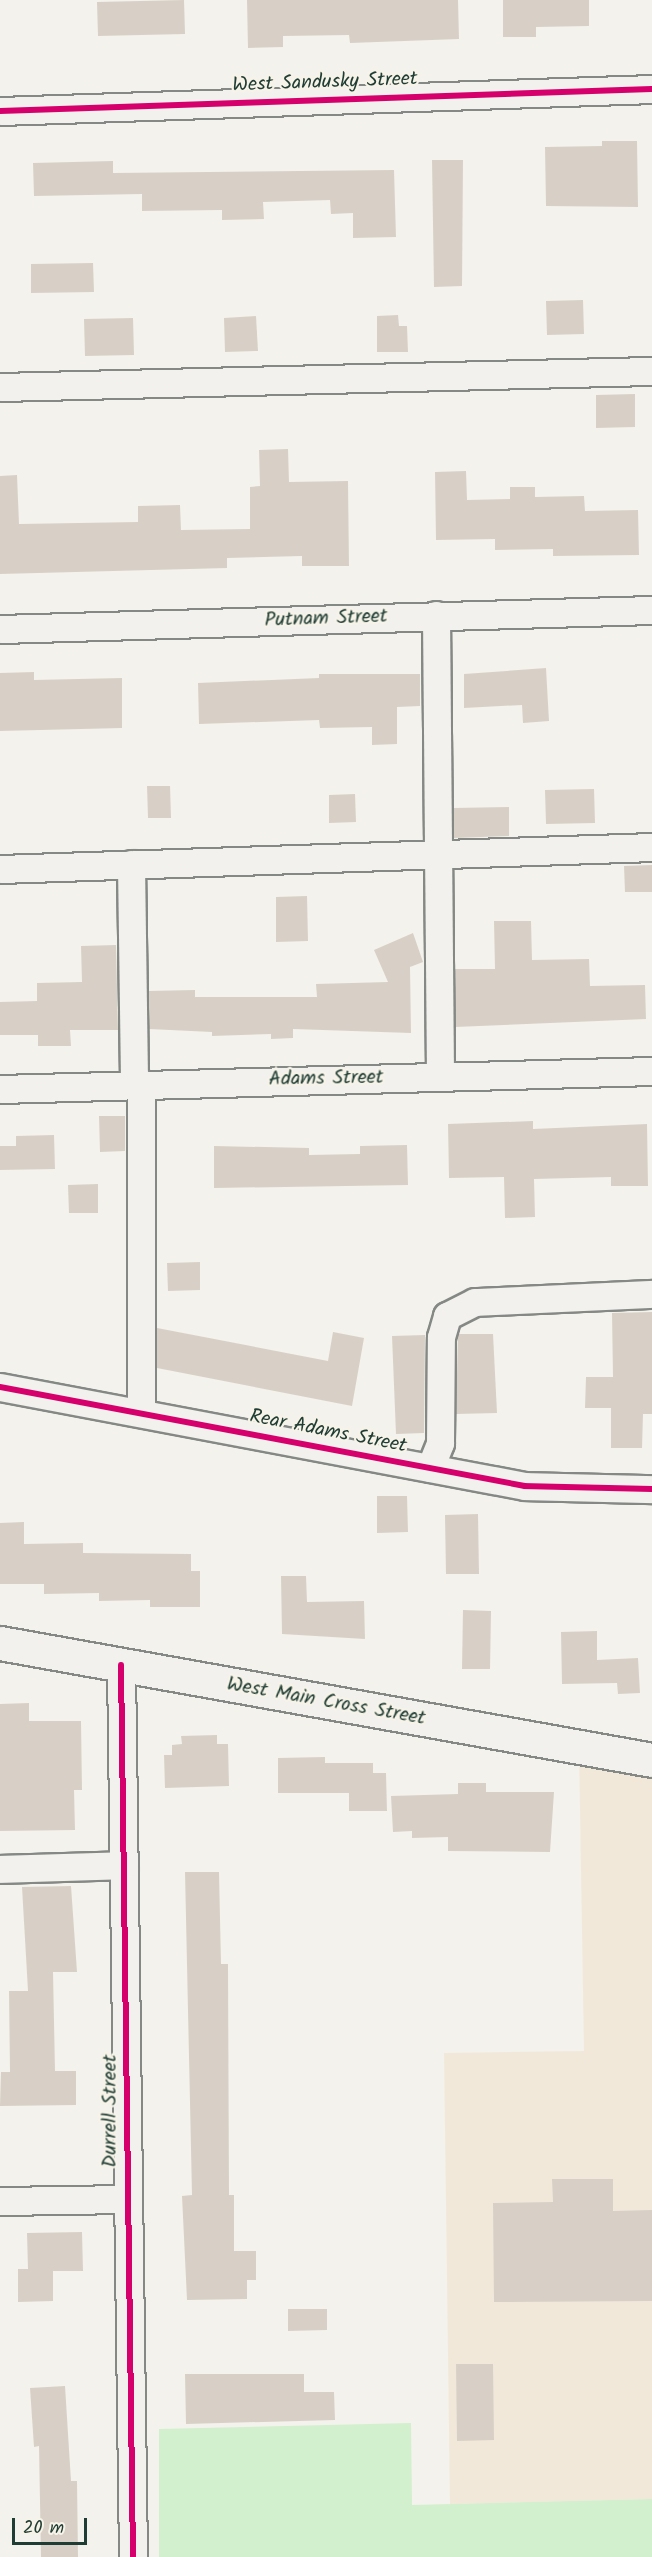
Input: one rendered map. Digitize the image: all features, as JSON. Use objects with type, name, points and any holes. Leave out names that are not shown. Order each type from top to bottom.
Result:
[{"type":"highway","name":"West Main Cross Street","points":[[0,1643],[652,1761]]},
{"type":"street","name":"West Sandusky Street","points":[[0,111],[652,88]]},
{"type":"street","points":[[0,387],[652,371]]},
{"type":"street","name":"Putnam Street","points":[[0,629],[652,610]]},
{"type":"street","points":[[436,615],[440,1076]]},
{"type":"street","points":[[0,869],[652,847]]},
{"type":"street","points":[[131,864],[137,1083],[141,1413]]},
{"type":"street","name":"Adams Street","points":[[0,1089],[137,1083],[652,1071]]},
{"type":"street","points":[[430,1468],[440,1443],[441,1337],[447,1316],[475,1302],[652,1294]]},
{"type":"street","name":"Rear Adams Street","points":[[0,1387],[525,1486],[652,1489]]},
{"type":"street","name":"Durrell Street","points":[[121,1665],[133,2557]]},
{"type":"street","points":[[0,1869],[124,1865]]},
{"type":"street","points":[[0,2201],[128,2199]]},
{"type":"shaded area","points":[[579,1748],[652,1760],[652,2499],[450,2504],[444,2053],[584,2051]]},
{"type":"green space","points":[[411,2423],[412,2505],[652,2499],[652,2557],[159,2557],[159,2429]]},
{"type":"building","points":[[184,0],[185,34],[98,36],[97,2]]},
{"type":"building","points":[[247,0],[458,0],[459,39],[350,43],[349,35],[283,36],[283,47],[248,48]]},
{"type":"building","points":[[503,0],[589,0],[589,26],[536,27],[536,37],[503,37]]},
{"type":"building","points":[[602,141],[637,141],[638,207],[546,206],[545,147],[602,146]]},
{"type":"building","points":[[432,160],[463,160],[462,286],[434,287]]},
{"type":"building","points":[[113,161],[113,173],[394,170],[396,237],[353,238],[353,213],[331,214],[330,200],[263,202],[264,219],[222,220],[222,210],[142,211],[142,194],[34,196],[33,163]]},
{"type":"building","points":[[93,263],[94,292],[31,293],[31,264]]},
{"type":"building","points":[[583,300],[584,334],[547,335],[546,301]]},
{"type":"building","points":[[398,315],[399,326],[407,326],[408,352],[377,352],[377,316]]},
{"type":"building","points":[[256,316],[258,351],[225,352],[224,318]]},
{"type":"building","points":[[133,318],[134,355],[85,356],[84,319]]},
{"type":"building","points":[[635,394],[635,427],[596,428],[596,395]]},
{"type":"building","points":[[288,449],[289,482],[348,481],[349,566],[302,566],[302,556],[227,558],[227,568],[0,574],[0,476],[17,475],[19,524],[138,522],[138,506],[180,505],[181,530],[250,529],[250,487],[260,486],[259,450]]},
{"type":"building","points":[[466,471],[467,500],[510,499],[510,487],[535,487],[535,497],[584,496],[585,511],[638,510],[639,555],[553,556],[553,549],[495,550],[495,539],[436,540],[435,472]]},
{"type":"building","points":[[546,668],[549,721],[523,723],[522,705],[464,708],[464,674]]},
{"type":"building","points":[[34,672],[34,680],[122,678],[122,728],[0,731],[0,673]]},
{"type":"building","points":[[319,674],[420,674],[420,706],[397,707],[397,744],[372,745],[372,727],[320,728],[319,720],[199,724],[198,683],[319,678]]},
{"type":"building","points":[[147,786],[170,786],[171,818],[148,818]]},
{"type":"building","points":[[594,789],[595,823],[546,824],[545,790]]},
{"type":"building","points":[[355,794],[356,822],[329,823],[329,795]]},
{"type":"building","points":[[509,807],[509,836],[454,838],[453,808]]},
{"type":"building","points":[[652,865],[652,892],[625,892],[624,866]]},
{"type":"building","points":[[307,896],[308,941],[276,942],[276,897]]},
{"type":"building","points":[[494,921],[531,921],[532,960],[589,959],[590,986],[645,985],[646,1019],[455,1027],[455,969],[495,969]]},
{"type":"building","points":[[413,933],[423,962],[410,967],[411,1033],[293,1029],[293,1038],[271,1039],[271,1034],[212,1036],[212,1032],[149,1029],[148,991],[195,990],[195,997],[317,997],[316,984],[388,982],[374,950]]},
{"type":"building","points":[[116,945],[118,1030],[70,1030],[71,1046],[38,1046],[38,1035],[0,1035],[0,1002],[37,1001],[37,983],[82,982],[81,946]]},
{"type":"building","points":[[99,1116],[125,1116],[125,1151],[100,1152]]},
{"type":"building","points":[[533,1121],[533,1129],[647,1124],[648,1186],[611,1186],[611,1177],[534,1179],[535,1217],[505,1218],[504,1177],[449,1178],[448,1124]]},
{"type":"building","points":[[54,1135],[55,1169],[0,1170],[0,1146],[16,1146],[16,1136]]},
{"type":"building","points":[[407,1145],[408,1185],[214,1188],[214,1146],[309,1148],[309,1155],[360,1154],[360,1146]]},
{"type":"building","points":[[98,1184],[98,1213],[69,1213],[68,1185]]},
{"type":"building","points":[[200,1262],[200,1290],[168,1291],[167,1263]]},
{"type":"building","points":[[652,1312],[652,1414],[643,1414],[642,1448],[611,1448],[611,1408],[585,1408],[586,1377],[613,1377],[612,1313]]},
{"type":"building","points":[[157,1328],[328,1361],[333,1332],[364,1338],[352,1406],[157,1368]]},
{"type":"building","points":[[458,1334],[493,1334],[497,1413],[456,1414]]},
{"type":"building","points":[[425,1335],[424,1433],[396,1434],[392,1336]]},
{"type":"building","points":[[377,1496],[407,1496],[408,1532],[377,1533]]},
{"type":"building","points":[[478,1514],[479,1574],[446,1574],[445,1515]]},
{"type":"building","points":[[24,1522],[24,1544],[83,1543],[83,1553],[191,1554],[191,1571],[200,1571],[200,1607],[150,1607],[150,1600],[99,1601],[99,1593],[44,1594],[44,1584],[0,1584],[0,1523]]},
{"type":"building","points":[[281,1576],[306,1576],[307,1602],[364,1601],[365,1639],[282,1634]]},
{"type":"building","points":[[463,1610],[491,1611],[490,1669],[462,1669]]},
{"type":"building","points":[[597,1631],[597,1660],[638,1658],[640,1693],[618,1694],[617,1683],[562,1684],[561,1632]]},
{"type":"building","points":[[29,1703],[29,1721],[81,1721],[82,1790],[74,1790],[75,1830],[0,1831],[0,1704]]},
{"type":"building","points":[[217,1735],[217,1744],[228,1744],[229,1786],[165,1788],[164,1755],[172,1755],[172,1745],[182,1744],[181,1736]]},
{"type":"building","points":[[325,1757],[325,1763],[373,1763],[373,1773],[386,1773],[387,1811],[349,1811],[349,1793],[278,1793],[278,1758]]},
{"type":"building","points":[[458,1783],[486,1783],[486,1792],[554,1792],[550,1852],[448,1851],[448,1837],[412,1838],[412,1831],[393,1832],[391,1796],[458,1794]]},
{"type":"building","points":[[185,1872],[219,1872],[221,1964],[228,1964],[229,2195],[234,2195],[234,2251],[256,2251],[256,2280],[247,2280],[247,2299],[187,2300],[182,2196],[192,2195]]},
{"type":"building","points":[[71,1886],[77,1972],[53,1972],[55,2071],[76,2071],[76,2105],[0,2106],[1,2072],[10,2072],[9,1991],[28,1991],[22,1887]]},
{"type":"building","points":[[552,2179],[613,2179],[613,2211],[652,2210],[652,2301],[494,2302],[493,2203],[553,2202]]},
{"type":"building","points":[[82,2232],[83,2271],[53,2271],[53,2301],[18,2302],[18,2269],[28,2269],[27,2233]]},
{"type":"building","points":[[288,2309],[327,2309],[327,2330],[288,2331]]},
{"type":"building","points":[[456,2364],[493,2364],[494,2440],[457,2441]]},
{"type":"building","points":[[185,2374],[304,2374],[304,2392],[334,2392],[335,2420],[186,2424]]},
{"type":"building","points":[[65,2386],[71,2481],[77,2481],[78,2557],[41,2557],[39,2446],[34,2447],[30,2388]]},
{"type":"cycle path","points":[[0,111],[652,89]]},
{"type":"cycle path","points":[[0,1387],[525,1486],[652,1489]]},
{"type":"cycle path","points":[[121,1665],[133,2557]]}]
